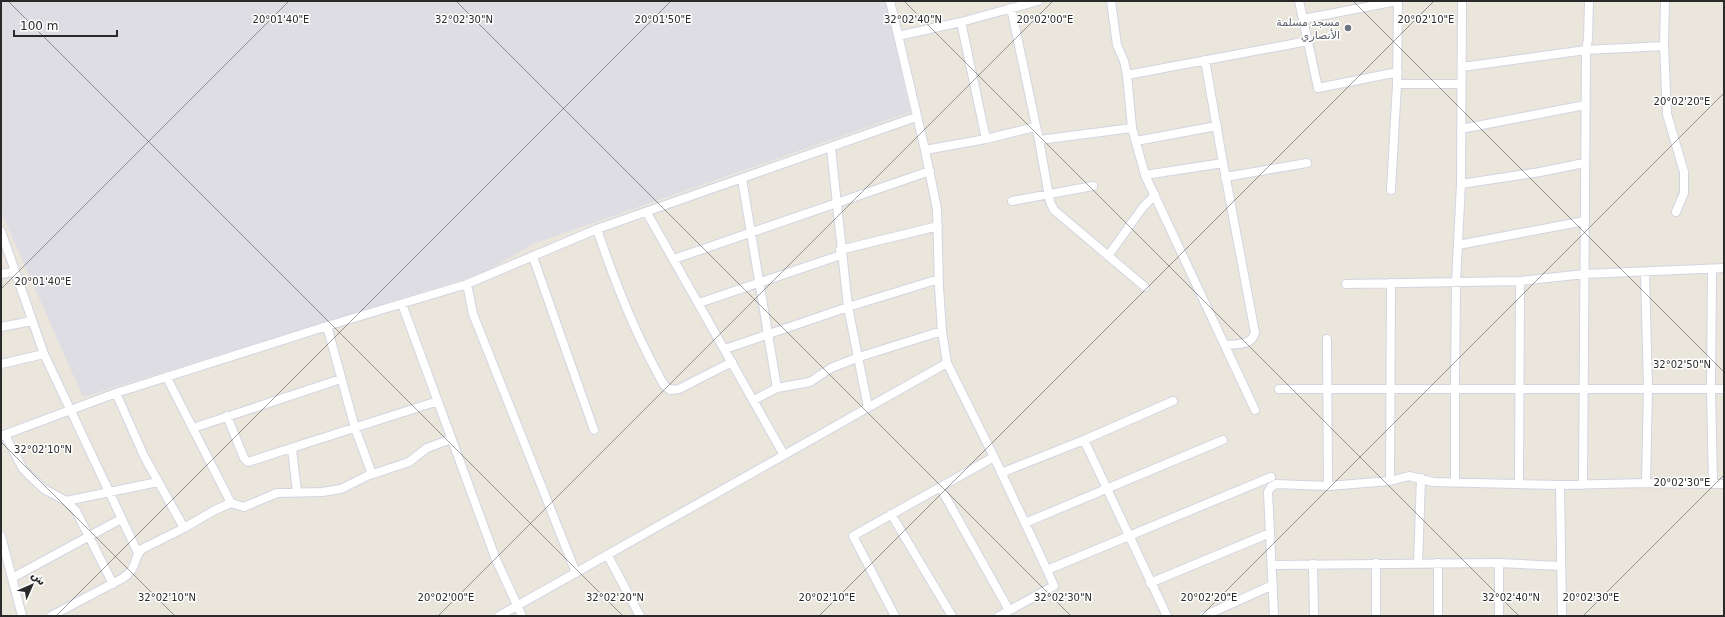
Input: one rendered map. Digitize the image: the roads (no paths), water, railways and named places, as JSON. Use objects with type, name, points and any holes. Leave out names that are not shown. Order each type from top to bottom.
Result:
[{"type":"street","points":[[890,1],[916,117],[930,171],[938,226],[942,331],[947,363],[994,457],[1054,586],[999,616]]},
{"type":"street","points":[[898,36],[961,22],[1038,1]]},
{"type":"street","points":[[1111,1],[1117,45],[1124,61],[1127,75],[1132,128],[1145,175],[1255,410]]},
{"type":"street","points":[[1299,1],[1318,88],[1398,72]]},
{"type":"street","points":[[1303,19],[1397,1],[1398,72],[1391,190]]},
{"type":"street","points":[[1455,482],[1456,282],[1461,184],[1462,1]]},
{"type":"street","points":[[1583,485],[1585,274],[1584,163],[1586,50],[1588,40],[1589,1]]},
{"type":"street","points":[[1665,1],[1664,46],[1667,114],[1684,172],[1684,193],[1676,212]]},
{"type":"street","points":[[1012,8],[1050,202],[1054,210],[1145,287]]},
{"type":"street","points":[[961,22],[986,139]]},
{"type":"street","points":[[1127,75],[1308,41]]},
{"type":"street","points":[[1462,67],[1586,50],[1664,46]]},
{"type":"street","points":[[1205,60],[1254,333],[1253,339],[1249,342],[1225,345]]},
{"type":"street","points":[[1397,84],[1462,84]]},
{"type":"street","points":[[1461,129],[1585,105]]},
{"type":"street","points":[[112,584],[76,511],[66,501],[44,488],[23,469],[3,436],[116,393],[327,326],[468,284],[597,230],[916,117]]},
{"type":"street","points":[[1136,141],[1217,126]]},
{"type":"street","points":[[925,150],[986,139],[1035,127]]},
{"type":"street","points":[[1039,140],[1132,128]]},
{"type":"street","points":[[831,148],[841,253],[848,307],[868,407]]},
{"type":"street","points":[[1225,177],[1307,162]]},
{"type":"street","points":[[1145,175],[1223,163]]},
{"type":"street","points":[[1461,184],[1540,172],[1584,163]]},
{"type":"street","points":[[674,259],[930,171]]},
{"type":"street","points":[[742,179],[777,388]]},
{"type":"street","points":[[1012,201],[1093,186]]},
{"type":"street","points":[[1108,256],[1143,207],[1155,195]]},
{"type":"street","points":[[648,212],[784,455]]},
{"type":"street","points":[[1458,244],[1585,221]]},
{"type":"street","points":[[699,304],[760,284],[841,253],[938,226]]},
{"type":"street","points":[[597,230],[612,274],[624,302],[664,385],[670,390],[679,389],[732,362]]},
{"type":"street","points":[[1,231],[14,272],[44,354],[138,554]]},
{"type":"street","points":[[533,257],[594,430]]},
{"type":"street","points":[[1346,284],[1520,281],[1585,274],[1724,268]]},
{"type":"street","points":[[1712,269],[1711,390],[1713,484]]},
{"type":"street","points":[[1,274],[14,272]]},
{"type":"street","points":[[1645,272],[1648,388],[1646,483]]},
{"type":"street","points":[[724,349],[768,333],[939,279]]},
{"type":"street","points":[[1519,484],[1518,388],[1520,281]]},
{"type":"street","points":[[1390,481],[1392,388],[1391,283]]},
{"type":"street","points":[[468,284],[473,314],[576,573]]},
{"type":"street","points":[[402,304],[495,557],[522,616]]},
{"type":"street","points":[[1,327],[32,321]]},
{"type":"street","points":[[327,326],[355,428],[372,474]]},
{"type":"street","points":[[754,400],[777,388],[805,384],[831,368],[859,357],[942,331]]},
{"type":"street","points":[[1328,339],[1328,486]]},
{"type":"street","points":[[1,364],[44,354]]},
{"type":"street","points":[[499,616],[608,556],[947,363]]},
{"type":"street","points":[[167,378],[231,503]]},
{"type":"street","points":[[193,428],[341,379]]},
{"type":"street","points":[[1279,389],[1724,389]]},
{"type":"street","points":[[116,393],[158,482],[184,528]]},
{"type":"street","points":[[226,416],[246,461],[292,449],[438,401]]},
{"type":"street","points":[[1001,473],[1084,440],[1173,401]]},
{"type":"street","points":[[51,616],[112,584],[132,571],[138,554],[147,545],[184,528],[215,510],[231,503],[244,507],[273,494],[335,490],[372,474],[408,462],[423,450],[451,439]]},
{"type":"street","points":[[1084,440],[1150,583],[1167,616]]},
{"type":"street","points":[[1025,523],[1107,490],[1223,440]]},
{"type":"street","points":[[292,449],[297,492]]},
{"type":"street","points":[[895,616],[853,536],[994,457]]},
{"type":"street","points":[[1274,616],[1268,492],[1271,487],[1276,484],[1328,486],[1390,481],[1408,476],[1433,482],[1560,486],[1646,483],[1724,484]]},
{"type":"street","points":[[1047,570],[1271,477]]},
{"type":"street","points":[[1418,563],[1421,478]]},
{"type":"street","points":[[66,501],[108,491],[158,482]]},
{"type":"street","points":[[1560,486],[1562,616]]},
{"type":"street","points":[[940,487],[1009,610]]},
{"type":"street","points":[[891,514],[952,616]]},
{"type":"street","points":[[12,578],[121,519]]},
{"type":"street","points":[[1150,583],[1270,533]]},
{"type":"street","points":[[1,536],[22,616]]},
{"type":"street","points":[[608,556],[640,616]]},
{"type":"street","points":[[1376,563],[1376,616]]},
{"type":"street","points":[[1438,563],[1438,616]]},
{"type":"street","points":[[1272,565],[1499,563],[1561,566]]},
{"type":"street","points":[[1499,563],[1499,616]]},
{"type":"street","points":[[1313,564],[1314,616]]},
{"type":"street","points":[[1204,616],[1273,586]]},
{"type":"place","name":"مسجد مسلمة الأنصاري","points":[[1348,28]]}]
